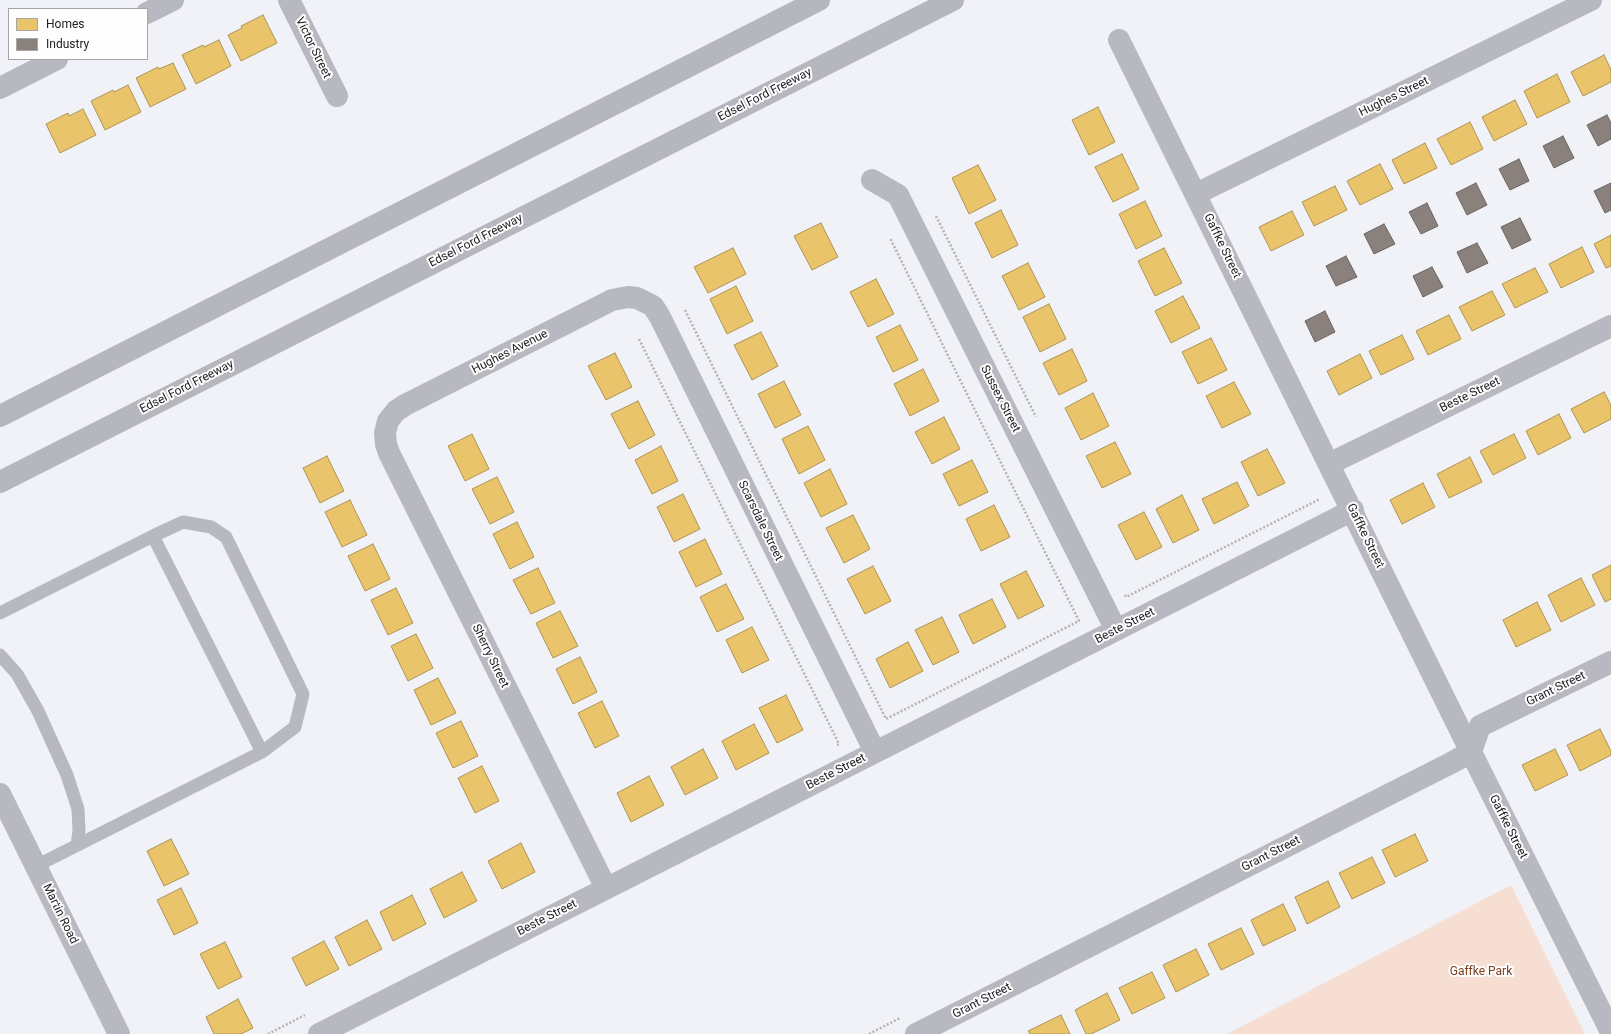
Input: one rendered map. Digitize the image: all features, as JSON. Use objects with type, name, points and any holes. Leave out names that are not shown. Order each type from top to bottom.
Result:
[{"type":"highway","points":[[0,416],[819,0]]},
{"type":"highway","name":"Edsel Ford Freeway","points":[[0,482],[953,0]]},
{"type":"street","points":[[148,12],[173,0]]},
{"type":"street","name":"Victor Street","points":[[289,0],[337,96]]},
{"type":"street","name":"Hughes Street","points":[[1196,194],[1591,0]]},
{"type":"street","name":"Gaffke Street","points":[[1119,40],[1353,510],[1471,752],[1604,1002],[1611,1032]]},
{"type":"street","points":[[0,88],[55,60]]},
{"type":"street","name":"Sussex Street","points":[[872,180],[898,195],[1116,630]]},
{"type":"street","name":"Hughes Avenue","points":[[388,421],[396,411],[405,405],[612,300],[628,297],[637,298]]},
{"type":"street","name":"Scarsdale Street","points":[[637,298],[653,306],[660,317],[875,752]]},
{"type":"street","name":"Beste Street","points":[[1329,464],[1611,326]]},
{"type":"street","name":"Sherry Street","points":[[388,421],[386,444],[389,453],[606,888]]},
{"type":"street","name":"Beste Street","points":[[319,1034],[1353,510]]},
{"type":"street","name":"Grant Street","points":[[916,1034],[1471,752],[1480,726],[1611,662]]},
{"type":"street","name":"Martin Road","points":[[0,794],[119,1034]]},
{"type":"lane","points":[[0,613],[183,522],[211,527],[226,537],[304,694],[295,727],[262,752],[36,866]]},
{"type":"lane","points":[[153,536],[262,752]]},
{"type":"lane","points":[[0,655],[16,674],[38,711],[67,775],[78,809],[79,831],[77,845]]},
{"type":"path","points":[[936,216],[1038,420]]},
{"type":"path","points":[[685,310],[886,719],[1079,621],[890,238]]},
{"type":"path","points":[[639,339],[839,744]]},
{"type":"path","points":[[1122,590],[1126,597],[1320,499]]},
{"type":"green space","name":"Gaffke Park","points":[[1511,885],[1585,1034],[1227,1034]]},
{"type":"building: Homes","points":[[263,15],[277,43],[241,61],[228,35],[242,28],[241,26]]},
{"type":"building: Homes","points":[[219,40],[231,66],[196,84],[182,55],[203,45],[204,47]]},
{"type":"building: Homes","points":[[1604,55],[1611,70],[1611,82],[1583,96],[1571,72]]},
{"type":"building: Homes","points":[[173,63],[186,89],[150,107],[136,78],[158,67],[159,69]]},
{"type":"building: Homes","points":[[1557,74],[1570,102],[1537,118],[1524,91]]},
{"type":"building: Homes","points":[[128,85],[141,112],[105,130],[91,101],[113,90],[114,92]]},
{"type":"building: Homes","points":[[1515,100],[1527,124],[1494,141],[1482,117]]},
{"type":"building: Homes","points":[[1098,107],[1115,142],[1089,155],[1072,120]]},
{"type":"building: Homes","points":[[83,109],[96,135],[60,153],[46,124],[68,113],[69,116]]},
{"type":"building: Homes","points":[[1470,122],[1483,149],[1451,165],[1437,139]]},
{"type":"building: Homes","points":[[1425,143],[1437,168],[1404,184],[1392,160]]},
{"type":"building: Homes","points":[[1122,154],[1139,189],[1113,202],[1095,167]]},
{"type":"building: Homes","points":[[1380,164],[1393,189],[1360,205],[1347,181]]},
{"type":"building: Homes","points":[[978,165],[996,200],[969,214],[952,178]]},
{"type":"building: Homes","points":[[1335,186],[1347,210],[1314,226],[1302,202]]},
{"type":"building: Homes","points":[[1145,201],[1162,236],[1136,249],[1119,214]]},
{"type":"building: Homes","points":[[1001,210],[1018,245],[992,258],[975,223]]},
{"type":"building: Homes","points":[[1292,211],[1304,235],[1271,251],[1259,227]]},
{"type":"building: Homes","points":[[821,223],[838,257],[812,270],[794,236]]},
{"type":"building: Homes","points":[[1611,235],[1611,266],[1606,268],[1594,244]]},
{"type":"building: Homes","points":[[1582,247],[1594,272],[1561,288],[1549,264]]},
{"type":"building: Homes","points":[[733,248],[746,274],[708,293],[694,267]]},
{"type":"building: Homes","points":[[1164,248],[1182,283],[1155,296],[1138,261]]},
{"type":"building: Homes","points":[[1028,263],[1045,297],[1019,310],[1002,276]]},
{"type":"building: Homes","points":[[1535,268],[1548,292],[1515,308],[1502,284]]},
{"type":"building: Homes","points":[[876,279],[894,314],[868,327],[850,292]]},
{"type":"building: Homes","points":[[736,286],[753,321],[727,334],[710,299]]},
{"type":"building: Homes","points":[[1492,291],[1505,315],[1472,331],[1459,307]]},
{"type":"building: Homes","points":[[1183,296],[1200,328],[1171,343],[1155,311]]},
{"type":"building: Homes","points":[[1049,304],[1066,339],[1040,352],[1023,317]]},
{"type":"building: Homes","points":[[1449,315],[1461,339],[1428,355],[1416,331]]},
{"type":"building: Homes","points":[[900,325],[918,360],[893,372],[876,337]]},
{"type":"building: Homes","points":[[761,332],[778,366],[752,380],[734,345]]},
{"type":"building: Homes","points":[[1402,335],[1414,359],[1381,375],[1369,351]]},
{"type":"building: Homes","points":[[1211,338],[1227,370],[1198,384],[1182,352]]},
{"type":"building: Homes","points":[[1072,349],[1087,381],[1059,395],[1043,363]]},
{"type":"building: Homes","points":[[615,353],[632,387],[606,400],[588,366]]},
{"type":"building: Homes","points":[[1360,354],[1372,378],[1339,395],[1327,371]]},
{"type":"building: Homes","points":[[923,369],[939,401],[910,416],[894,384]]},
{"type":"building: Homes","points":[[784,381],[801,415],[775,428],[758,394]]},
{"type":"building: Homes","points":[[1234,382],[1251,414],[1222,428],[1206,396]]},
{"type":"building: Homes","points":[[1604,392],[1611,405],[1611,419],[1584,433],[1571,409]]},
{"type":"building: Homes","points":[[1093,393],[1109,426],[1081,440],[1065,408]]},
{"type":"building: Homes","points":[[638,401],[655,435],[629,449],[611,414]]},
{"type":"building: Homes","points":[[1559,414],[1571,438],[1538,455],[1526,431]]},
{"type":"building: Homes","points":[[944,417],[960,449],[932,464],[915,432]]},
{"type":"building: Homes","points":[[808,426],[825,460],[799,474],[782,439]]},
{"type":"building: Homes","points":[[472,434],[489,469],[465,481],[448,446]]},
{"type":"building: Homes","points":[[1514,434],[1526,458],[1493,475],[1480,451]]},
{"type":"building: Homes","points":[[1115,442],[1131,474],[1102,488],[1086,456]]},
{"type":"building: Homes","points":[[661,446],[678,481],[652,494],[635,460]]},
{"type":"building: Homes","points":[[1267,449],[1285,483],[1258,496],[1241,462]]},
{"type":"building: Homes","points":[[327,456],[344,491],[320,503],[303,468]]},
{"type":"building: Homes","points":[[1470,457],[1482,482],[1449,498],[1437,474]]},
{"type":"building: Homes","points":[[972,460],[988,492],[959,506],[943,474]]},
{"type":"building: Homes","points":[[830,469],[847,504],[821,517],[804,483]]},
{"type":"building: Homes","points":[[497,477],[514,512],[490,524],[472,489]]},
{"type":"building: Homes","points":[[1237,482],[1249,506],[1214,524],[1202,499]]},
{"type":"building: Homes","points":[[1423,483],[1435,507],[1402,524],[1390,500]]},
{"type":"building: Homes","points":[[683,494],[700,529],[674,542],[657,507]]},
{"type":"building: Homes","points":[[1182,495],[1199,530],[1173,543],[1156,509]]},
{"type":"building: Homes","points":[[350,500],[367,535],[342,547],[325,512]]},
{"type":"building: Homes","points":[[994,505],[1010,537],[981,551],[966,519]]},
{"type":"building: Homes","points":[[1144,512],[1162,547],[1136,560],[1118,525]]},
{"type":"building: Homes","points":[[853,515],[870,549],[844,563],[826,528]]},
{"type":"building: Homes","points":[[517,522],[534,557],[510,569],[493,534]]},
{"type":"building: Homes","points":[[705,539],[722,574],[696,587],[679,552]]},
{"type":"building: Homes","points":[[373,544],[390,579],[365,591],[348,556]]},
{"type":"building: Homes","points":[[1611,565],[1611,599],[1605,602],[1592,575]]},
{"type":"building: Homes","points":[[873,566],[891,601],[865,614],[847,579]]},
{"type":"building: Homes","points":[[538,568],[555,603],[531,614],[513,580]]},
{"type":"building: Homes","points":[[1026,571],[1044,606],[1018,619],[1000,584]]},
{"type":"building: Homes","points":[[1581,578],[1595,605],[1561,622],[1548,595]]},
{"type":"building: Homes","points":[[726,584],[744,619],[717,632],[700,597]]},
{"type":"building: Homes","points":[[396,588],[413,623],[388,635],[371,600]]},
{"type":"building: Homes","points":[[992,599],[1006,627],[973,644],[959,615]]},
{"type":"building: Homes","points":[[1537,602],[1551,630],[1516,647],[1503,620]]},
{"type":"building: Homes","points":[[560,611],[578,646],[553,658],[536,623]]},
{"type":"building: Homes","points":[[942,617],[959,652],[933,665],[915,630]]},
{"type":"building: Homes","points":[[752,627],[769,660],[742,673],[726,640]]},
{"type":"building: Homes","points":[[416,634],[433,668],[408,681],[391,646]]},
{"type":"building: Homes","points":[[908,642],[923,671],[890,688],[876,659]]},
{"type":"building: Homes","points":[[580,657],[597,692],[573,704],[556,669]]},
{"type":"building: Homes","points":[[438,678],[456,713],[431,725],[414,690]]},
{"type":"building: Homes","points":[[786,695],[803,730],[777,743],[759,708]]},
{"type":"building: Homes","points":[[602,701],[619,736],[595,748],[578,713]]},
{"type":"building: Homes","points":[[461,721],[478,756],[453,768],[436,733]]},
{"type":"building: Homes","points":[[754,724],[769,753],[736,770],[722,741]]},
{"type":"building: Homes","points":[[1600,729],[1611,751],[1611,755],[1580,771],[1567,745]]},
{"type":"building: Homes","points":[[703,749],[718,778],[685,795],[671,767]]},
{"type":"building: Homes","points":[[1555,749],[1568,775],[1535,791],[1522,765]]},
{"type":"building: Homes","points":[[482,766],[499,801],[475,813],[458,778]]},
{"type":"building: Homes","points":[[649,776],[664,805],[631,822],[617,793]]},
{"type":"building: Homes","points":[[1415,834],[1428,861],[1395,877],[1382,850]]},
{"type":"building: Homes","points":[[171,839],[189,874],[164,886],[147,851]]},
{"type":"building: Homes","points":[[521,843],[535,872],[502,889],[488,861]]},
{"type":"building: Homes","points":[[1372,857],[1385,883],[1352,899],[1339,873]]},
{"type":"building: Homes","points":[[462,872],[477,901],[444,918],[430,889]]},
{"type":"building: Homes","points":[[1328,881],[1340,907],[1307,924],[1295,897]]},
{"type":"building: Homes","points":[[181,888],[198,923],[174,935],[157,900]]},
{"type":"building: Homes","points":[[412,895],[426,924],[393,941],[380,912]]},
{"type":"building: Homes","points":[[1283,904],[1296,930],[1263,946],[1251,920]]},
{"type":"building: Homes","points":[[367,920],[382,949],[349,966],[335,937]]},
{"type":"building: Homes","points":[[1241,928],[1254,954],[1221,970],[1208,944]]},
{"type":"building: Homes","points":[[324,941],[339,969],[306,986],[292,958]]},
{"type":"building: Homes","points":[[225,942],[242,977],[218,989],[200,954]]},
{"type":"building: Homes","points":[[1196,949],[1209,975],[1176,992],[1163,965]]},
{"type":"building: Homes","points":[[1152,972],[1165,998],[1132,1014],[1119,988]]},
{"type":"building: Homes","points":[[1107,993],[1120,1020],[1091,1034],[1086,1034],[1075,1010]]},
{"type":"building: Homes","points":[[238,999],[253,1028],[241,1034],[214,1034],[206,1017]]},
{"type":"building: Homes","points":[[1061,1015],[1070,1034],[1030,1034],[1028,1031]]},
{"type":"building: Industry","points":[[1607,115],[1611,123],[1611,139],[1598,146],[1587,125]]},
{"type":"building: Industry","points":[[1563,136],[1574,158],[1554,168],[1543,146]]},
{"type":"building: Industry","points":[[1519,159],[1529,181],[1510,190],[1499,169]]},
{"type":"building: Industry","points":[[1476,183],[1487,205],[1467,215],[1456,193]]},
{"type":"building: Industry","points":[[1611,183],[1611,210],[1605,213],[1594,191]]},
{"type":"building: Industry","points":[[1427,203],[1438,226],[1421,234],[1409,212]]},
{"type":"building: Industry","points":[[1520,218],[1531,240],[1512,249],[1501,227]]},
{"type":"building: Industry","points":[[1384,224],[1395,244],[1374,254],[1364,234]]},
{"type":"building: Industry","points":[[1477,243],[1488,263],[1467,273],[1457,252]]},
{"type":"building: Industry","points":[[1346,256],[1357,277],[1336,286],[1326,266]]},
{"type":"building: Industry","points":[[1432,267],[1443,287],[1423,297],[1413,276]]},
{"type":"building: Industry","points":[[1325,311],[1335,332],[1315,342],[1305,321]]}]
